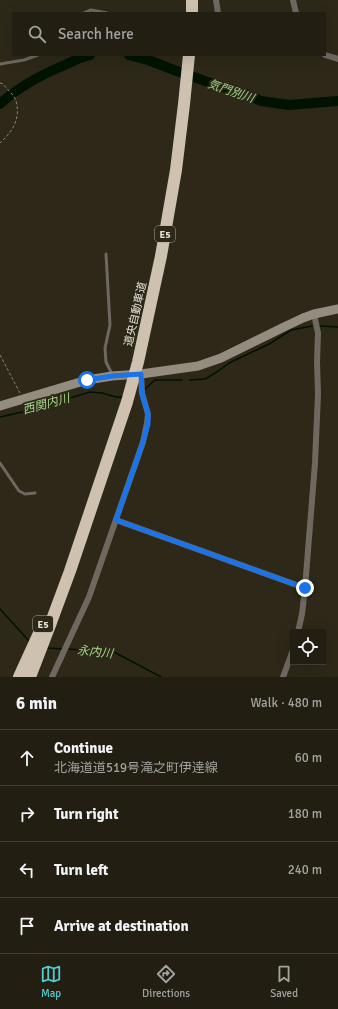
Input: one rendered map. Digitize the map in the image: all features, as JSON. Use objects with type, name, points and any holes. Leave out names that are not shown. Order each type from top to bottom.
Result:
[{"type":"highway","points":[[192,0],[192,12]]},
{"type":"highway","name":"道央自動車道","points":[[30,677],[70,571],[139,368],[176,170],[189,56]]},
{"type":"highway","name":"道央自動車道","points":[[19,677],[70,571]]},
{"type":"main road","points":[[0,406],[87,380],[112,376],[139,368],[198,366],[221,358],[314,314],[338,309]]},
{"type":"street","points":[[216,0],[218,12]]},
{"type":"street","points":[[293,0],[296,12]]},
{"type":"street","points":[[326,55],[338,59]]},
{"type":"street","points":[[299,629],[305,588],[315,463],[318,394],[318,333],[314,314]]},
{"type":"street","points":[[52,677],[89,597],[143,442],[148,424],[148,414],[141,390],[139,368]]},
{"type":"street","points":[[116,520],[305,588]]},
{"type":"street","points":[[283,677],[290,658]]},
{"type":"lane","points":[[86,12],[91,10],[102,12]]},
{"type":"lane","points":[[0,64],[24,60],[35,56]]},
{"type":"lane","points":[[106,254],[110,325],[105,348],[106,362],[112,376]]},
{"type":"lane","points":[[0,463],[19,491],[25,494],[35,493]]},
{"type":"path","points":[[0,83],[16,100],[18,118],[7,136],[0,143]]},
{"type":"path","points":[[0,355],[24,399]]},
{"type":"waterway","name":"気門別川","points":[[0,104],[32,81],[87,56]]},
{"type":"waterway","name":"気門別川","points":[[133,56],[246,94],[261,101],[289,105],[338,101]]},
{"type":"waterway","name":"西関内川","points":[[190,380],[205,379],[229,363],[269,344],[291,330],[312,326]]},
{"type":"waterway","name":"西関内川","points":[[320,326],[338,327]]},
{"type":"waterway","name":"西関内川","points":[[144,390],[155,380],[182,380]]},
{"type":"waterway","name":"西関内川","points":[[0,417],[31,410],[90,392],[122,397]]},
{"type":"waterway","name":"永内川","points":[[0,609],[29,641]]},
{"type":"waterway","name":"永内川","points":[[48,648],[63,649]]},
{"type":"waterway","name":"永内川","points":[[67,649],[114,652],[161,677]]},
{"type":"route","points":[[87,380],[112,376],[141,374],[141,388],[148,414],[148,424],[116,520],[305,588]]}]
